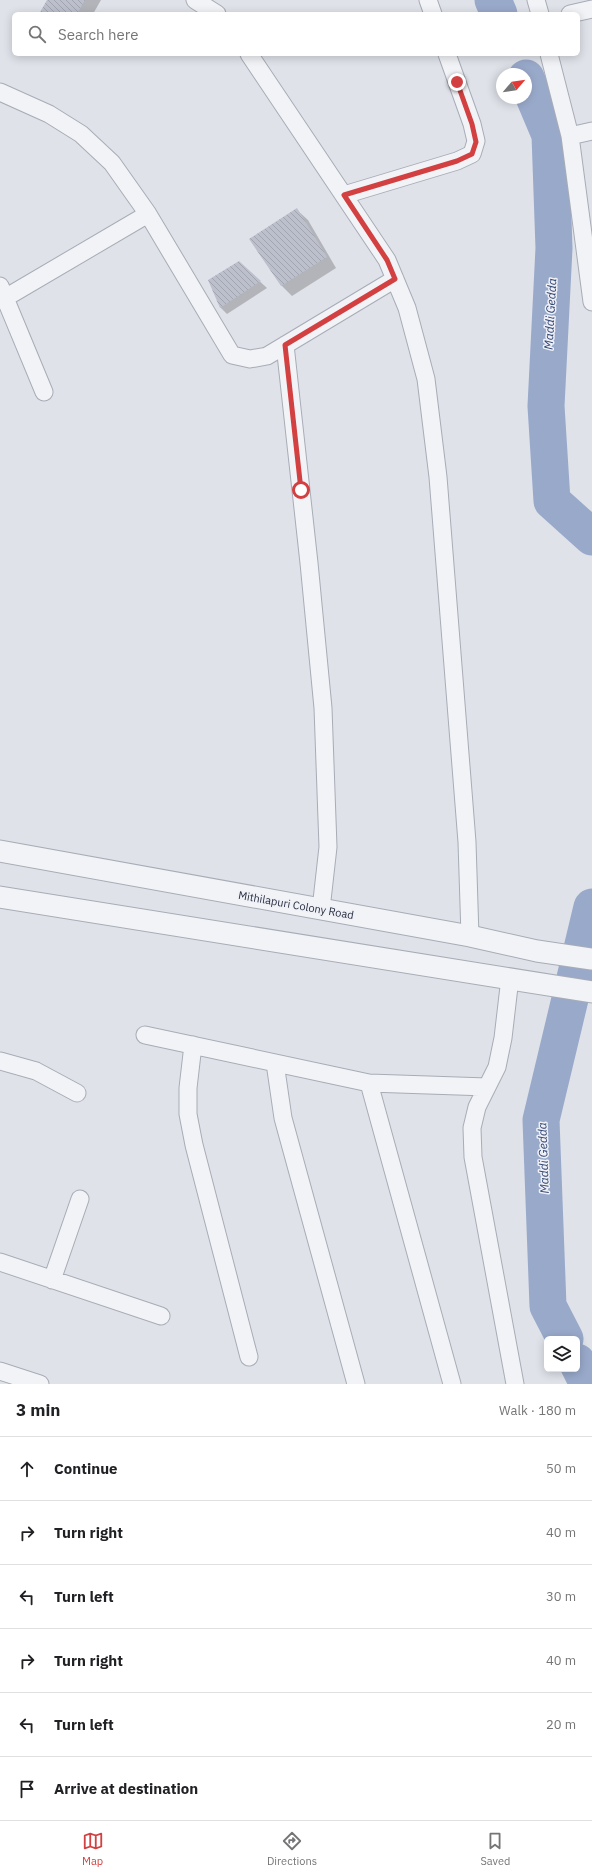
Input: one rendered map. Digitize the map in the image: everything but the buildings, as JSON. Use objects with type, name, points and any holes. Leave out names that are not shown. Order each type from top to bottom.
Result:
[{"type":"street","points":[[195,0],[214,12]]},
{"type":"street","points":[[428,0],[432,12]]},
{"type":"street","points":[[536,0],[539,12]]},
{"type":"street","points":[[579,12],[592,9]]},
{"type":"street","points":[[250,56],[387,260],[407,308],[426,380],[437,470],[467,842],[470,936]]},
{"type":"street","points":[[344,195],[457,161],[472,154],[476,142],[472,124],[448,56]]},
{"type":"street","points":[[550,56],[570,136],[592,302]]},
{"type":"street","points":[[0,92],[49,114],[81,134],[112,163],[148,214],[232,355],[250,359],[267,356],[395,279]]},
{"type":"street","points":[[570,136],[592,131]]},
{"type":"street","points":[[44,392],[2,292],[148,214]]},
{"type":"street","points":[[285,345],[310,570],[323,708],[328,847],[321,909]]},
{"type":"street","name":"Mithilapuri Colony Road","points":[[0,851],[470,936],[537,951],[592,959]]},
{"type":"street","points":[[0,897],[592,992]]},
{"type":"street","points":[[510,978],[503,1038],[497,1067],[477,1107],[472,1128],[473,1156],[515,1384]]},
{"type":"street","points":[[145,1035],[369,1083],[487,1087]]},
{"type":"street","points":[[193,1045],[188,1088],[188,1114],[192,1137],[249,1356]]},
{"type":"street","points":[[0,1061],[36,1071],[77,1093]]},
{"type":"street","points":[[274,1063],[277,1089],[283,1118],[356,1384]]},
{"type":"street","points":[[369,1083],[452,1384]]},
{"type":"street","points":[[52,1280],[80,1199]]},
{"type":"street","points":[[0,1262],[161,1316]]},
{"type":"street","points":[[0,1371],[40,1384]]},
{"type":"waterway","name":"Maddi Gedda","points":[[493,0],[498,12]]},
{"type":"waterway","name":"Maddi Gedda","points":[[532,92],[550,135],[554,248],[546,406],[552,501],[592,537]]},
{"type":"waterway","name":"Maddi Gedda","points":[[563,1336],[548,1306],[541,1120],[592,907]]},
{"type":"waterway","name":"Maddi Gedda","points":[[580,1368],[588,1384]]},
{"type":"route","points":[[301,490],[285,345],[395,279],[387,260],[344,195],[457,161],[472,154],[476,142],[472,124],[457,82]]}]
